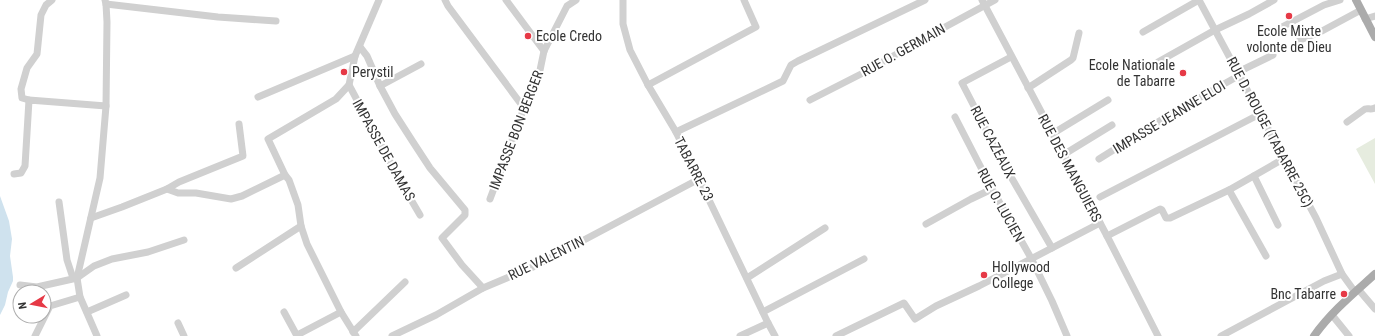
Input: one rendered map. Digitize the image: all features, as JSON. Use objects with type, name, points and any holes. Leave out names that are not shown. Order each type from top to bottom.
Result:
[{"type":"main road","points":[[1356,0],[1375,37]]},
{"type":"main road","points":[[1314,336],[1321,326],[1375,274]]},
{"type":"street","points":[[52,0],[46,6],[41,15],[37,54],[27,68],[21,89],[22,98],[29,100],[106,106]]},
{"type":"street","points":[[379,0],[355,56],[349,85],[336,99],[268,139],[285,175],[289,180],[298,205],[301,226],[307,244],[341,312],[354,334],[405,282]]},
{"type":"street","points":[[445,0],[524,108]]},
{"type":"street","points":[[506,0],[544,51]]},
{"type":"street","name":"IMPASSE BON BERGER","points":[[490,199],[524,108],[539,75],[544,51],[565,3],[576,0]]},
{"type":"street","name":"TABARRE 23","points":[[623,0],[623,24],[626,37],[648,85],[676,132],[699,178],[775,336]]},
{"type":"street","points":[[648,85],[756,27],[744,0]]},
{"type":"street","points":[[676,132],[783,81],[791,65],[798,61],[925,0]]},
{"type":"street","name":"RUE O. GERMAIN","points":[[810,100],[863,73],[983,3],[995,0]]},
{"type":"street","points":[[1142,32],[1199,0]]},
{"type":"street","name":"RUE D. ROUGE (TABARRE 25C)","points":[[1199,0],[1285,158],[1316,218],[1342,274],[1356,291],[1375,309]]},
{"type":"street","points":[[1158,62],[1215,30],[1274,0]]},
{"type":"street","points":[[1280,28],[1324,5],[1340,0]]},
{"type":"street","points":[[75,278],[100,178],[106,106],[105,2],[218,17],[276,21]]},
{"type":"street","name":"RUE DES MANGUIERS","points":[[983,3],[1107,236],[1158,336]]},
{"type":"street","points":[[1300,40],[1322,31],[1361,10]]},
{"type":"street","points":[[1365,18],[1375,16]]},
{"type":"street","points":[[1028,88],[1073,58],[1079,33]]},
{"type":"street","points":[[360,47],[367,56],[380,86],[395,114],[430,168],[465,210],[465,215],[442,238],[462,265],[483,288]]},
{"type":"street","name":"IMPASSE JEANNE ELOI","points":[[1099,159],[1174,112],[1273,55]]},
{"type":"street","points":[[258,97],[355,56]]},
{"type":"street","name":"RUE CAZEAUX","points":[[1011,57],[962,83],[1007,170],[1052,248]]},
{"type":"street","name":"IMPASSE DE DAMAS","points":[[380,86],[421,64]]},
{"type":"street","name":"IMPASSE DE DAMAS","points":[[349,85],[420,215]]},
{"type":"street","points":[[14,174],[20,173],[25,166],[29,100]]},
{"type":"street","points":[[1052,134],[1108,100]]},
{"type":"street","points":[[1347,122],[1365,109],[1371,110],[1375,108]]},
{"type":"street","points":[[1100,197],[1260,114]]},
{"type":"street","name":"RUE O. LUCIEN","points":[[955,118],[992,189],[1031,258],[1067,336]]},
{"type":"street","points":[[91,218],[167,189],[179,182],[243,156],[239,124]]},
{"type":"street","points":[[1064,155],[1112,125]]},
{"type":"street","points":[[1107,236],[1160,209],[1166,218],[1170,218],[1229,190],[1285,158]]},
{"type":"street","points":[[167,189],[178,193],[196,193],[231,199],[242,196],[285,175]]},
{"type":"street","points":[[1254,176],[1278,225]]},
{"type":"street","name":"RUE VALENTIN","points":[[392,336],[436,315],[483,288],[533,267],[699,178]]},
{"type":"street","points":[[926,224],[971,198],[992,189]]},
{"type":"street","points":[[1229,190],[1266,256]]},
{"type":"street","points":[[59,202],[67,260],[75,278],[80,297],[97,336]]},
{"type":"street","points":[[836,336],[904,303],[915,319],[936,306],[1100,223]]},
{"type":"street","points":[[236,268],[301,226]]},
{"type":"street","points":[[747,278],[825,228]]},
{"type":"street","points":[[50,284],[75,278],[94,266],[112,259],[148,252],[184,240]]},
{"type":"street","points":[[763,312],[864,259]]},
{"type":"street","points":[[1221,336],[1324,281],[1342,274]]},
{"type":"street","points":[[87,312],[126,295]]},
{"type":"street","points":[[35,336],[50,306],[80,297]]},
{"type":"street","points":[[284,312],[296,334],[299,334],[341,312]]},
{"type":"street","points":[[1332,315],[1349,336]]},
{"type":"street","points":[[178,323],[184,336]]},
{"type":"street","points":[[740,336],[768,323]]},
{"type":"shaded area","points":[[1375,138],[1375,184],[1356,149]]},
{"type":"water","points":[[0,196],[9,221],[12,239],[10,256],[13,281],[0,315]]},
{"type":"place","name":"Ecole Mixte volonte de Dieu","points":[[1289,16]]},
{"type":"place","name":"Ecole Credo","points":[[528,36]]},
{"type":"place","name":"Perystil","points":[[344,72]]},
{"type":"place","name":"Ecole Nationale de Tabarre","points":[[1183,73]]},
{"type":"place","name":"Hollywood College","points":[[984,275]]},
{"type":"place","name":"Bnc Tabarre","points":[[1344,294]]}]
